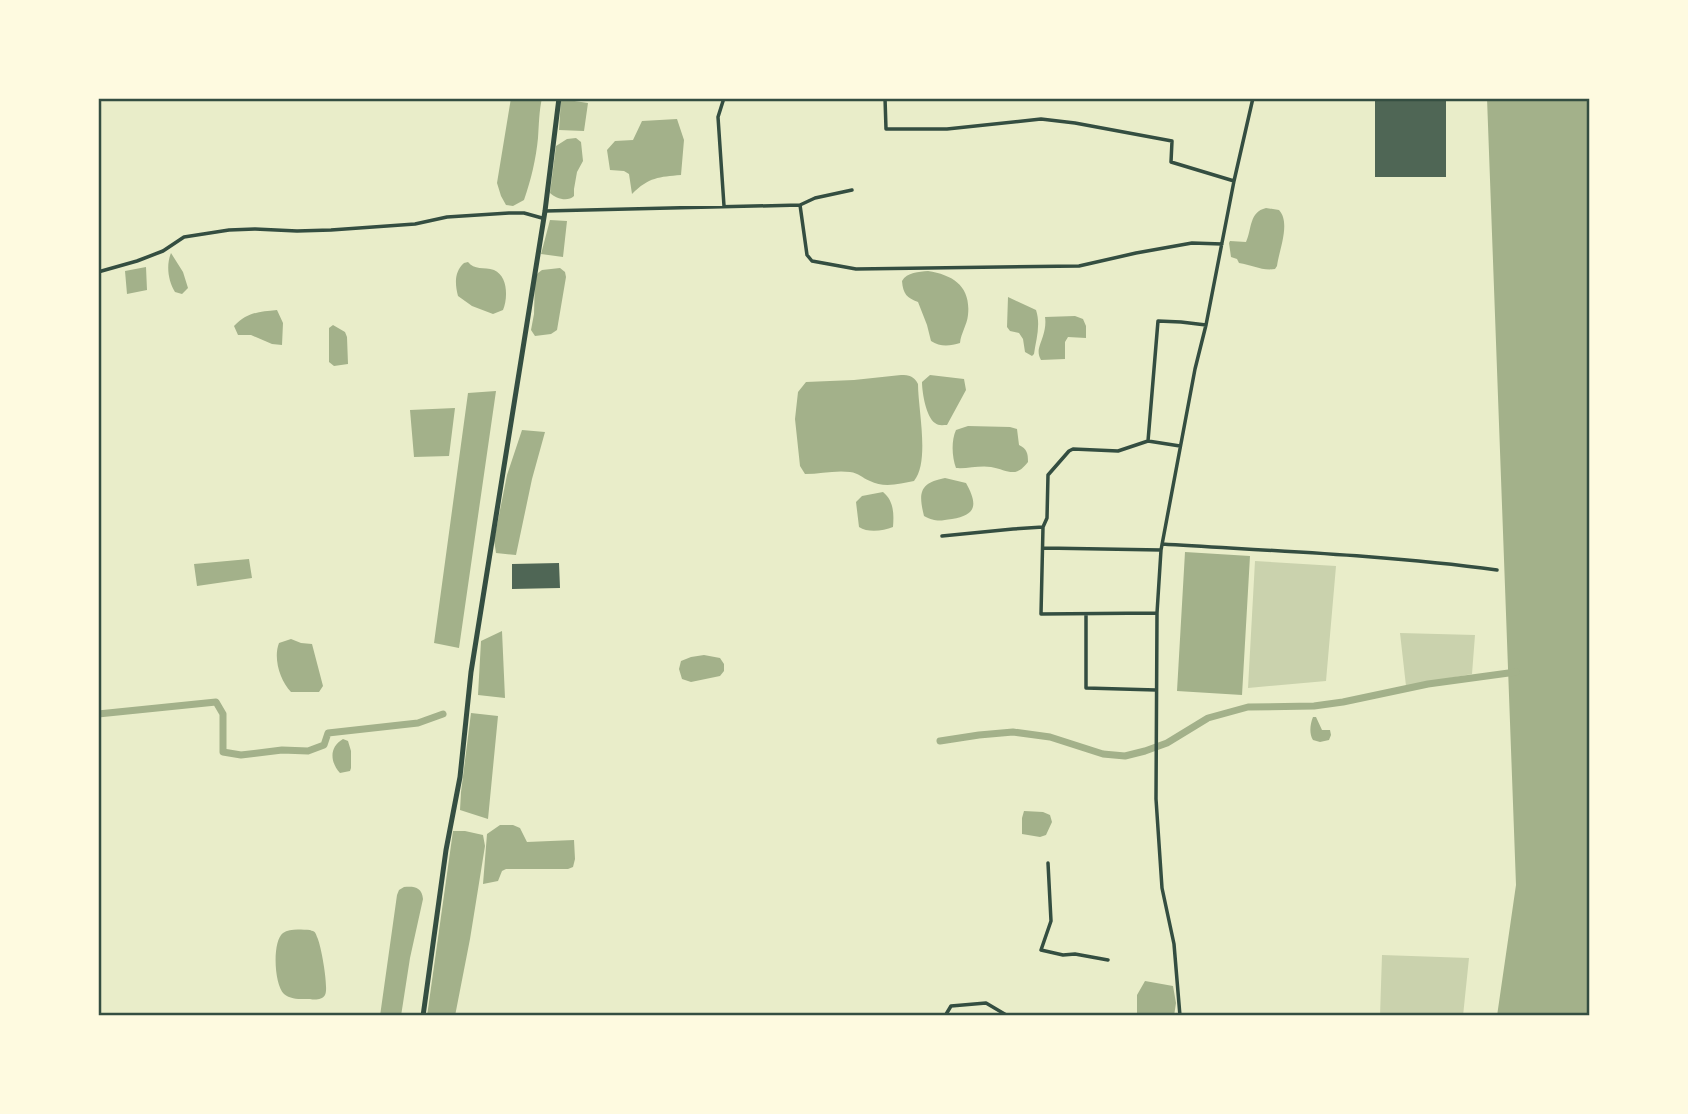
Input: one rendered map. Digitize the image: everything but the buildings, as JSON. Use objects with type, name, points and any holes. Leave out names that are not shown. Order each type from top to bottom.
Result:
[{"type":"main road","points":[[423,1016],[446,849],[460,778],[471,672],[545,211],[559,98]]},
{"type":"street","points":[[723,98],[718,117],[724,206]]},
{"type":"street","points":[[885,98],[886,129],[947,129],[1041,120],[1075,123],[1172,141],[1171,162],[1234,181]]},
{"type":"street","points":[[1180,1016],[1174,944],[1162,888],[1158,842],[1155,758],[1157,613],[1161,550],[1195,369],[1253,98]]},
{"type":"street","points":[[545,211],[800,205],[814,198],[852,190]]},
{"type":"street","points":[[800,205],[807,255],[811,261],[856,268],[1079,266],[1192,243],[1222,244]]},
{"type":"street","points":[[98,272],[163,251],[184,237],[229,230],[331,230],[509,213],[524,213],[542,218]]},
{"type":"street","points":[[1148,441],[1158,321],[1206,325]]},
{"type":"street","points":[[1157,613],[1041,614],[1043,527],[1047,518],[1048,475],[1066,452],[1073,449],[1118,451],[1148,441],[1180,446]]},
{"type":"street","points":[[942,536],[1043,527]]},
{"type":"street","points":[[1162,544],[1336,554],[1497,570]]},
{"type":"street","points":[[1043,548],[1161,550]]},
{"type":"street","points":[[1086,614],[1086,688],[1156,690]]},
{"type":"street","points":[[1048,863],[1051,921],[1041,950],[1063,956],[1074,954],[1108,960]]},
{"type":"street","points":[[945,1016],[951,1006],[986,1003],[1008,1016]]},
{"type":"shaded area","points":[[511,98],[542,98],[531,177],[524,200],[513,206],[506,205],[497,183]]},
{"type":"shaded area","points":[[1487,98],[1590,98],[1590,1016],[1497,1016],[1516,885]]},
{"type":"shaded area","points":[[561,99],[588,103],[584,131],[559,130]]},
{"type":"shaded area","points":[[677,119],[684,140],[681,175],[655,179],[632,194],[629,174],[610,170],[607,150],[615,141],[633,140],[642,121]]},
{"type":"shaded area","points":[[576,138],[581,142],[583,161],[577,172],[574,196],[569,199],[559,198],[550,193],[556,146],[567,139]]},
{"type":"shaded area","points":[[1266,208],[1279,210],[1284,222],[1275,269],[1261,269],[1239,263],[1231,257],[1230,241],[1246,242],[1254,217]]},
{"type":"shaded area","points":[[550,220],[567,221],[563,257],[541,254]]},
{"type":"shaded area","points":[[171,253],[183,272],[188,288],[182,294],[175,292],[169,278]]},
{"type":"shaded area","points":[[468,262],[476,267],[494,270],[502,277],[506,294],[503,310],[493,314],[472,306],[458,296],[457,274],[464,263]]},
{"type":"shaded area","points":[[146,267],[147,290],[127,294],[125,271]]},
{"type":"shaded area","points":[[560,268],[566,277],[557,330],[551,334],[535,336],[531,330],[535,278],[542,270]]},
{"type":"shaded area","points":[[928,271],[953,279],[964,290],[968,315],[960,343],[945,345],[931,341],[918,302],[908,297],[905,292],[902,281],[904,278]]},
{"type":"shaded area","points":[[1008,297],[1036,310],[1038,332],[1032,356],[1025,352],[1019,333],[1010,331],[1007,327]]},
{"type":"shaded area","points":[[277,310],[283,323],[282,345],[272,344],[251,335],[238,335],[234,326],[244,318],[259,312]]},
{"type":"shaded area","points":[[1075,316],[1083,319],[1086,338],[1068,337],[1065,342],[1065,359],[1041,360],[1039,351],[1045,317]]},
{"type":"shaded area","points":[[333,325],[345,332],[347,337],[348,364],[334,366],[329,362],[329,328]]},
{"type":"shaded area","points":[[930,375],[964,379],[966,390],[947,425],[936,424],[927,410],[922,382]]},
{"type":"shaded area","points":[[911,376],[918,384],[922,449],[919,472],[914,481],[886,485],[850,472],[805,474],[800,466],[795,419],[798,392],[806,382]]},
{"type":"shaded area","points":[[496,391],[459,648],[434,643],[468,393]]},
{"type":"shaded area","points":[[455,408],[449,456],[414,457],[410,410]]},
{"type":"shaded area","points":[[968,426],[1017,429],[1019,445],[1024,448],[1028,462],[1015,472],[987,467],[956,468],[954,434],[956,430]]},
{"type":"shaded area","points":[[522,430],[545,432],[516,555],[496,553],[494,540],[507,475]]},
{"type":"shaded area","points":[[945,478],[966,483],[972,496],[971,511],[961,517],[944,520],[924,516],[921,501],[923,490],[930,483]]},
{"type":"shaded area","points":[[883,492],[891,504],[893,527],[876,531],[859,527],[856,502],[862,496]]},
{"type":"shaded area","points":[[1185,552],[1250,556],[1242,695],[1177,691]]},
{"type":"shaded area","points":[[249,559],[252,578],[197,586],[194,564]]},
{"type":"shaded area","points":[[1255,561],[1336,566],[1326,681],[1248,688]]},
{"type":"shaded area","points":[[502,631],[505,698],[478,695],[481,641]]},
{"type":"shaded area","points":[[1400,633],[1475,635],[1472,674],[1406,686]]},
{"type":"shaded area","points":[[291,639],[312,644],[323,686],[319,692],[291,692],[284,682],[277,662],[277,649],[279,643]]},
{"type":"shaded area","points":[[704,655],[720,658],[724,671],[720,676],[691,682],[682,679],[679,669],[681,661]]},
{"type":"shaded area","points":[[471,713],[498,716],[488,819],[460,810]]},
{"type":"shaded area","points":[[1313,717],[1316,717],[1322,730],[1330,730],[1329,740],[1313,740],[1310,729]]},
{"type":"shaded area","points":[[343,739],[348,741],[351,751],[351,768],[350,771],[340,773],[332,755],[335,746]]},
{"type":"shaded area","points":[[1024,811],[1050,815],[1052,822],[1046,835],[1040,837],[1022,834]]},
{"type":"shaded area","points":[[500,825],[520,828],[527,842],[574,840],[573,867],[506,869],[502,871],[498,881],[483,884],[487,834]]},
{"type":"shaded area","points":[[453,831],[483,835],[485,846],[455,1016],[427,1016]]},
{"type":"shaded area","points":[[404,887],[417,888],[423,899],[401,1016],[380,1016],[397,895]]},
{"type":"shaded area","points":[[310,930],[315,933],[321,948],[325,995],[318,999],[293,998],[284,994],[278,982],[277,945],[279,938],[286,931]]},
{"type":"shaded area","points":[[1382,955],[1469,958],[1463,1016],[1380,1016]]},
{"type":"shaded area","points":[[1145,981],[1173,986],[1176,1003],[1174,1016],[1137,1016],[1137,995]]},
{"type":"waterway","points":[[940,741],[1013,732],[1050,737],[1103,754],[1125,756],[1167,743],[1208,718],[1248,707],[1314,706],[1428,684],[1516,672]]},
{"type":"waterway","points":[[98,714],[216,702],[223,714],[223,752],[241,755],[282,750],[308,751],[324,745],[328,733],[418,723],[443,714]]}]
